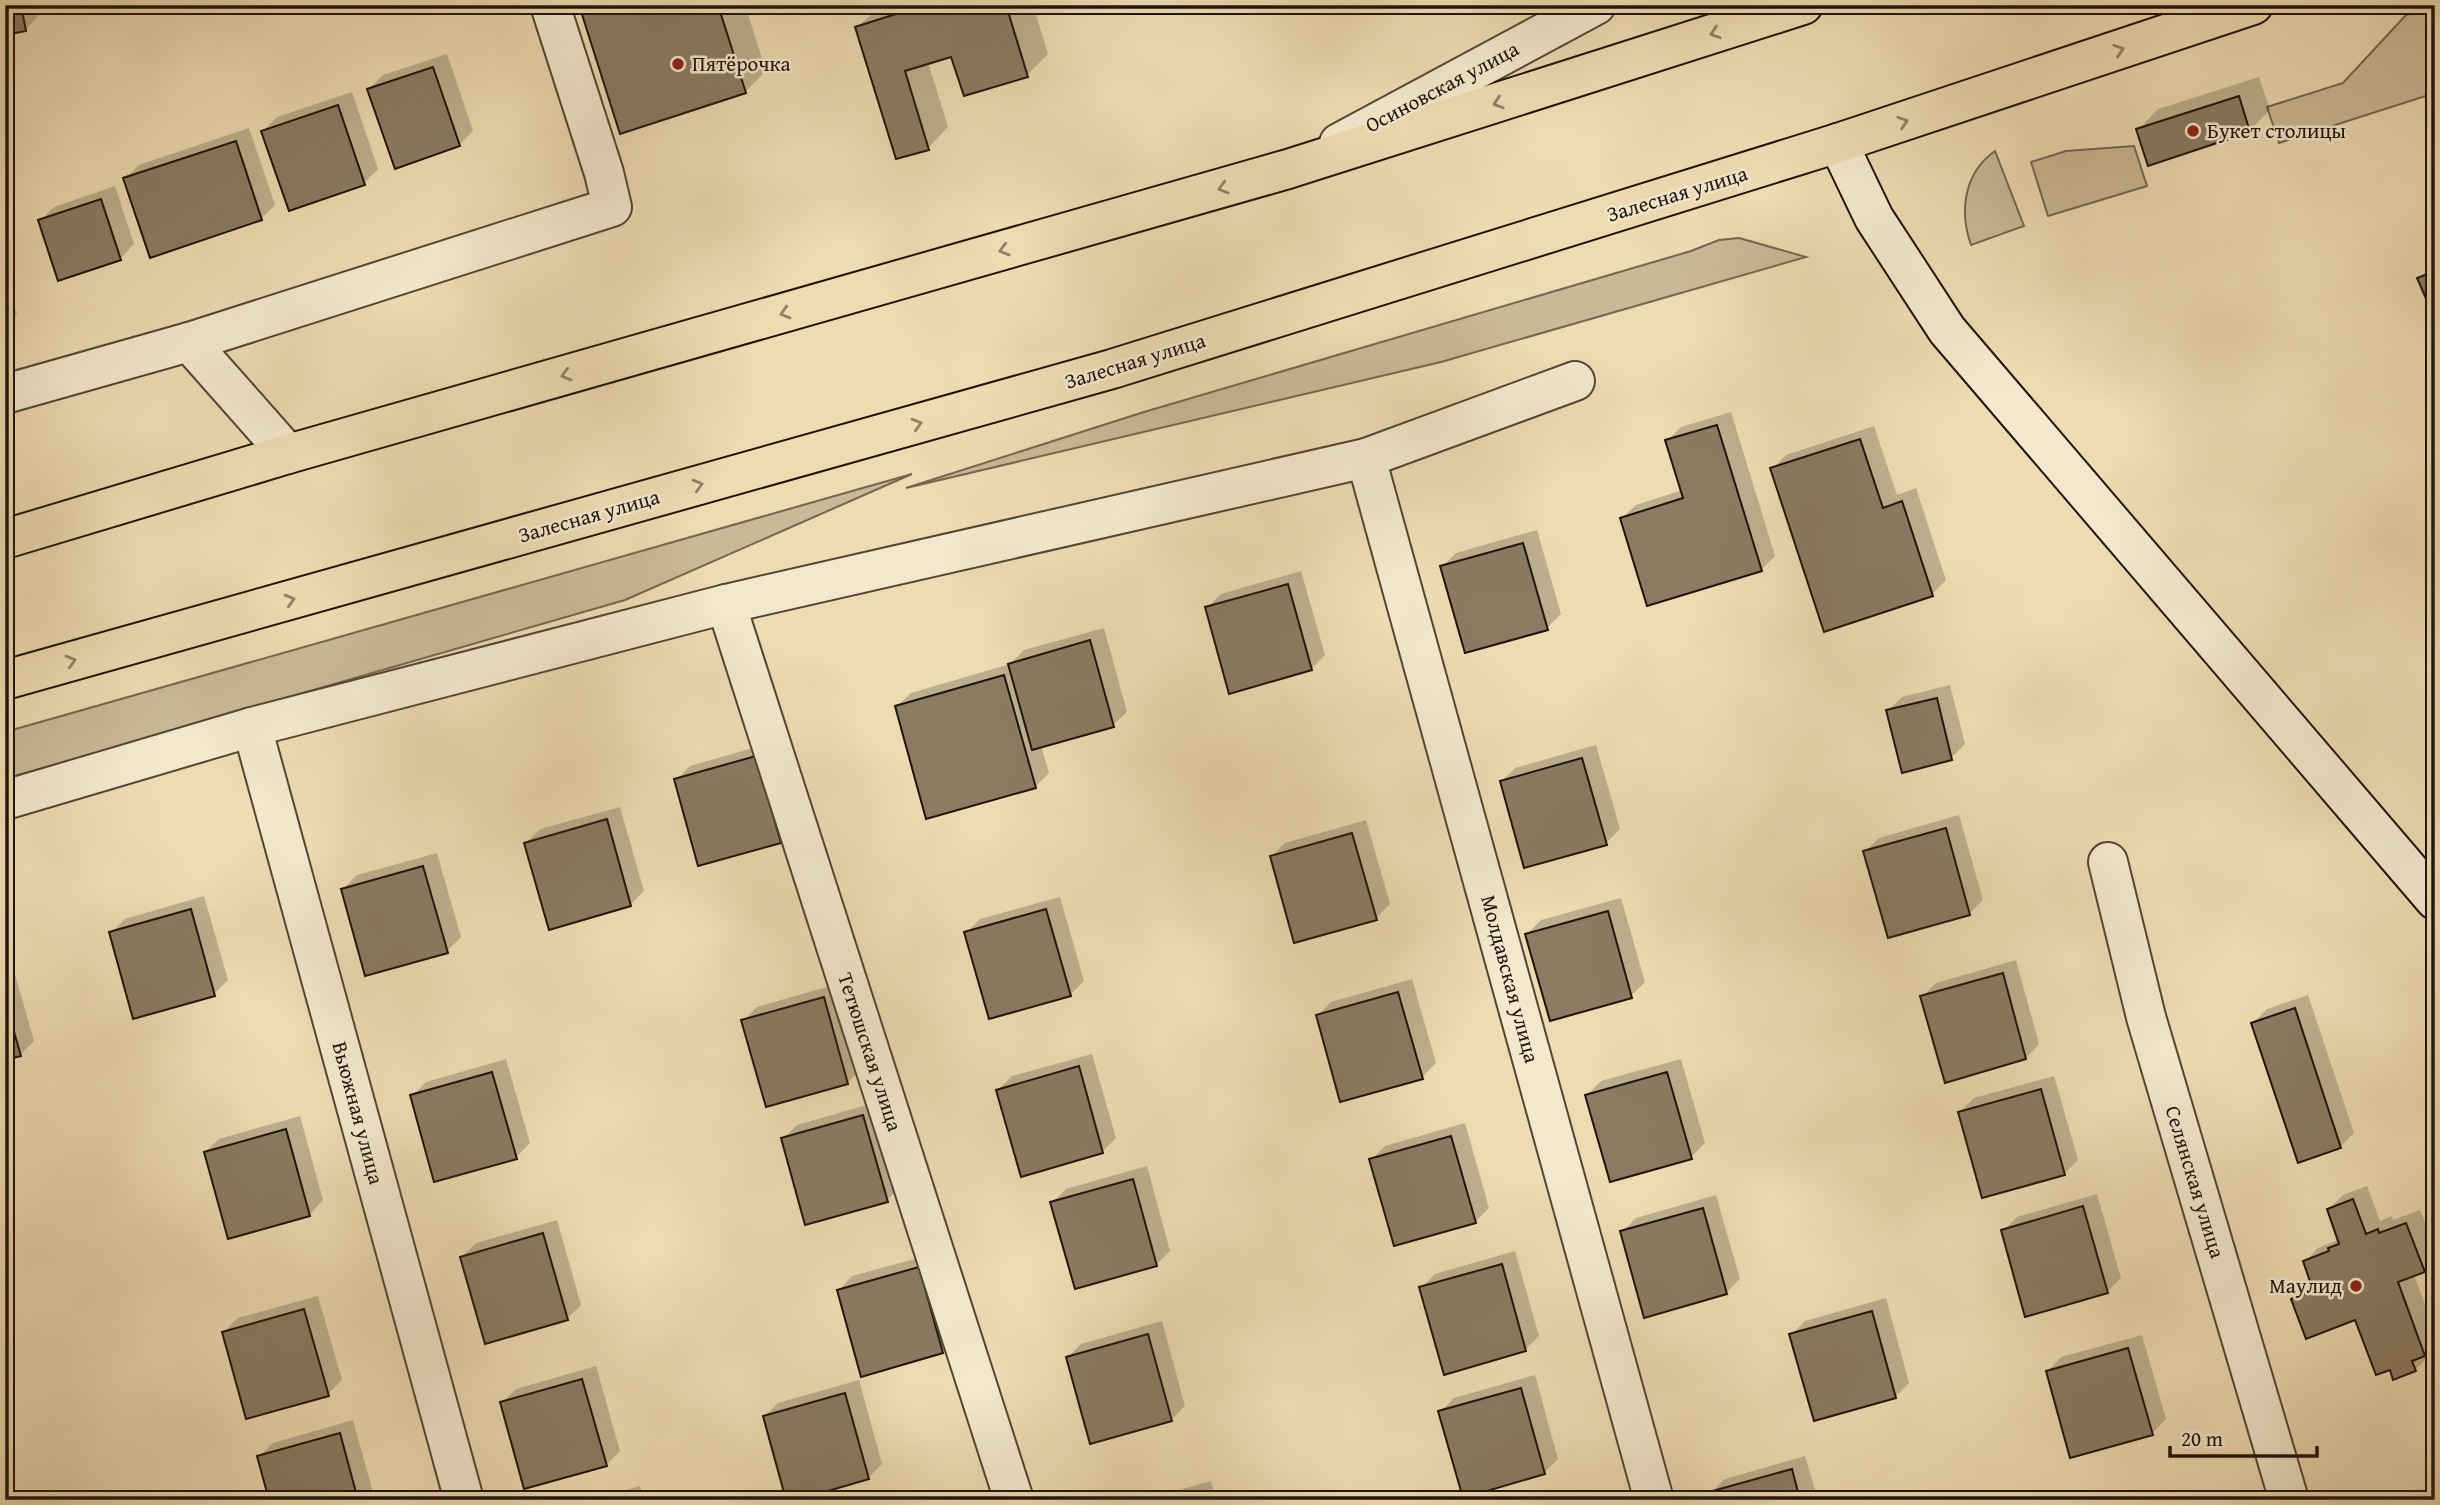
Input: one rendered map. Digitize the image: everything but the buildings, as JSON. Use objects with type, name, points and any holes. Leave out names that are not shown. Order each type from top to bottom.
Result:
[{"type":"main road","points":[[5,539],[288,454],[1288,169],[1803,5]]},
{"type":"main road","name":"Залесная улица","points":[[5,680],[1112,369],[1838,143],[2253,5]]},
{"type":"street","points":[[5,394],[189,342],[612,207],[604,173],[550,5]]},
{"type":"street","name":"Осиновская улица","points":[[1288,169],[1596,5]]},
{"type":"street","points":[[1838,143],[1874,218],[1947,330],[2435,900]]},
{"type":"street","points":[[189,342],[288,454]]},
{"type":"street","points":[[5,800],[252,727],[726,604],[1366,458],[1576,380]]},
{"type":"street","name":"Молдавская улица","points":[[1366,458],[1654,1500]]},
{"type":"street","name":"Тетюшская улица","points":[[726,604],[1014,1500]]},
{"type":"street","name":"Вьюжная улица","points":[[252,727],[464,1500]]},
{"type":"street","name":"Селянская улица","points":[[2108,862],[2146,1017],[2289,1500]]},
{"type":"shaded area","points":[[2435,8],[2435,93],[2279,143],[2267,107],[2343,83],[2406,15]]},
{"type":"shaded area","points":[[2134,146],[2147,186],[2048,216],[2031,162],[2066,151]]},
{"type":"shaded area","points":[[1995,151],[2024,226],[1971,245],[1965,219],[1967,194],[1976,170]]},
{"type":"shaded area","points":[[1739,238],[1806,257],[1441,362],[906,488],[1144,412],[1691,251],[1719,240]]},
{"type":"shaded area","points":[[912,474],[625,600],[5,779],[5,732]]},
{"type":"place","name":"Пятёрочка","points":[[678,64]]},
{"type":"place","name":"Букет столицы","points":[[2193,131]]},
{"type":"place","name":"Маулид","points":[[2356,1286]]}]
